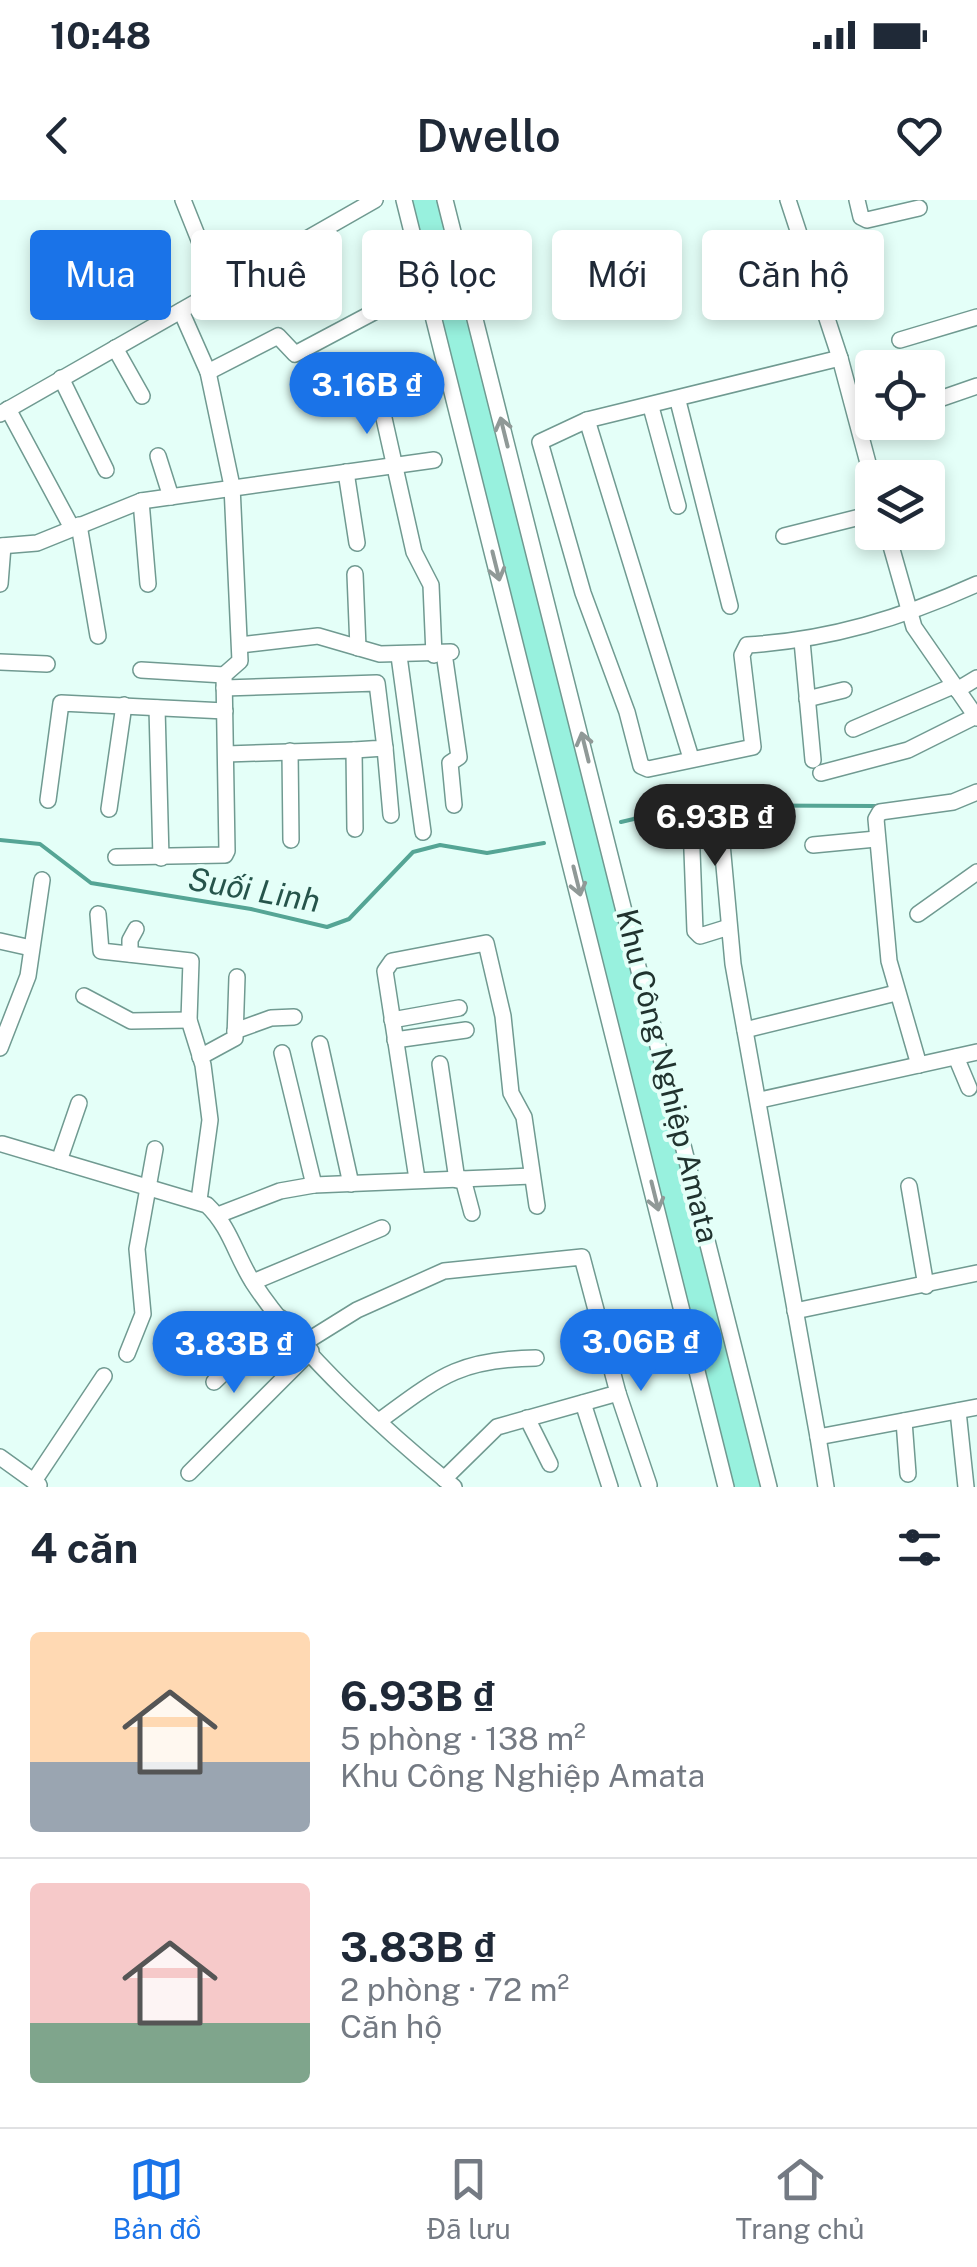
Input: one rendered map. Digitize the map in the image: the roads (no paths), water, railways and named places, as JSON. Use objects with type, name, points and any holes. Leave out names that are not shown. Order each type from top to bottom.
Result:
[{"type":"street","points":[[184,200],[195,230]]},
{"type":"street","points":[[98,636],[75,527],[4,412],[375,200]]},
{"type":"street","name":"Khu Công Nghiệp Amata","points":[[404,200],[726,1487]]},
{"type":"street","name":"Khu Công Nghiệp Amata","points":[[445,200],[769,1487]]},
{"type":"street","points":[[788,200],[855,396]]},
{"type":"street","points":[[857,200],[861,216],[867,220],[918,208]]},
{"type":"street","points":[[116,857],[227,854],[224,682],[239,664],[240,645],[232,486],[208,372],[181,311]]},
{"type":"street","points":[[900,340],[977,317]]},
{"type":"street","points":[[208,372],[278,336],[295,354],[362,318]]},
{"type":"street","points":[[115,348],[142,396]]},
{"type":"street","points":[[840,358],[678,401],[587,420],[543,439],[539,446],[583,593],[628,712],[641,766],[648,769],[753,747],[742,655],[747,644],[802,641],[908,616],[977,584]]},
{"type":"street","points":[[60,378],[106,470]]},
{"type":"street","points":[[945,397],[977,386]]},
{"type":"street","points":[[379,396],[419,562],[430,585],[443,653],[459,757],[450,763],[454,805]]},
{"type":"street","points":[[678,401],[730,606]]},
{"type":"street","points":[[651,406],[678,506]]},
{"type":"street","points":[[587,420],[692,758]]},
{"type":"street","points":[[158,456],[170,497]]},
{"type":"street","points":[[0,584],[1,546],[26,546],[141,501],[434,460]]},
{"type":"street","points":[[343,473],[344,503]]},
{"type":"street","points":[[343,473],[357,543]]},
{"type":"street","points":[[141,501],[148,584]]},
{"type":"street","points":[[784,536],[855,518]]},
{"type":"street","points":[[802,641],[817,766],[908,750],[976,717],[908,616],[892,550]]},
{"type":"street","points":[[402,566],[419,562]]},
{"type":"street","points":[[355,574],[358,648]]},
{"type":"street","points":[[240,645],[318,636],[400,656],[443,653]]},
{"type":"street","points":[[400,656],[423,832]]},
{"type":"street","points":[[0,662],[48,664]]},
{"type":"street","points":[[141,670],[224,682],[377,683],[391,815]]},
{"type":"street","points":[[853,730],[977,678]]},
{"type":"street","points":[[807,699],[844,690]]},
{"type":"street","points":[[48,800],[59,705],[225,711]]},
{"type":"street","points":[[109,810],[124,705]]},
{"type":"street","points":[[157,708],[161,858]]},
{"type":"street","points":[[226,754],[386,748]]},
{"type":"street","points":[[354,750],[355,829]]},
{"type":"street","points":[[290,751],[291,840]]},
{"type":"street","points":[[919,1065],[888,962],[876,819],[880,812],[953,802],[977,792]]},
{"type":"street","points":[[692,824],[695,930],[700,936],[730,927]]},
{"type":"street","points":[[721,833],[745,1030],[826,1487]]},
{"type":"street","points":[[813,845],[876,839]]},
{"type":"street","points":[[918,914],[977,872]]},
{"type":"street","points":[[0,1048],[28,976],[42,880]]},
{"type":"street","points":[[98,914],[101,951],[191,961],[189,1020],[200,1057],[210,1120],[199,1200]]},
{"type":"street","points":[[130,954],[136,929]]},
{"type":"street","points":[[0,940],[31,948]]},
{"type":"street","points":[[417,1179],[384,972],[392,960],[486,943],[503,1016],[511,1093],[524,1116],[537,1206]]},
{"type":"street","points":[[200,1057],[233,1040],[237,977]]},
{"type":"street","points":[[745,1030],[896,993]]},
{"type":"street","points":[[84,996],[131,1020],[189,1020]]},
{"type":"street","points":[[392,1020],[459,1008]]},
{"type":"street","points":[[235,1031],[271,1018],[294,1016]]},
{"type":"street","points":[[396,1040],[466,1030]]},
{"type":"street","points":[[320,1044],[351,1184]]},
{"type":"street","points":[[760,1100],[977,1052]]},
{"type":"street","points":[[282,1053],[314,1185]]},
{"type":"street","points":[[956,1057],[969,1088]]},
{"type":"street","points":[[440,1064],[460,1179],[472,1212]]},
{"type":"street","points":[[59,1161],[79,1103]]},
{"type":"street","points":[[1,1148],[199,1200],[218,1215],[253,1282],[281,1318],[379,1421],[449,1483],[497,1427],[618,1392]]},
{"type":"street","points":[[128,1354],[143,1314],[137,1249],[155,1149]]},
{"type":"street","points":[[218,1215],[280,1191],[314,1185],[532,1176]]},
{"type":"street","points":[[908,1186],[926,1286]]},
{"type":"street","points":[[253,1282],[382,1228]]},
{"type":"street","points":[[189,1472],[307,1347],[356,1310],[444,1272],[582,1257],[618,1392],[649,1485]]},
{"type":"street","points":[[794,1311],[977,1273]]},
{"type":"street","points":[[214,1382],[281,1318]]},
{"type":"street","points":[[379,1421],[434,1380],[484,1358],[536,1358]]},
{"type":"street","points":[[0,1457],[38,1484],[104,1376]]},
{"type":"street","points":[[582,1404],[610,1487]]},
{"type":"street","points":[[818,1437],[977,1407]]},
{"type":"street","points":[[958,1411],[966,1487]]},
{"type":"street","points":[[527,1418],[550,1464]]},
{"type":"street","points":[[904,1421],[908,1474]]},
{"type":"waterway","name":"Suối Linh","points":[[621,822],[693,805],[876,806]]},
{"type":"waterway","name":"Suối Linh","points":[[0,840],[40,844],[91,883],[251,909],[327,927],[349,919],[413,852],[440,845],[487,853],[544,843]]}]
